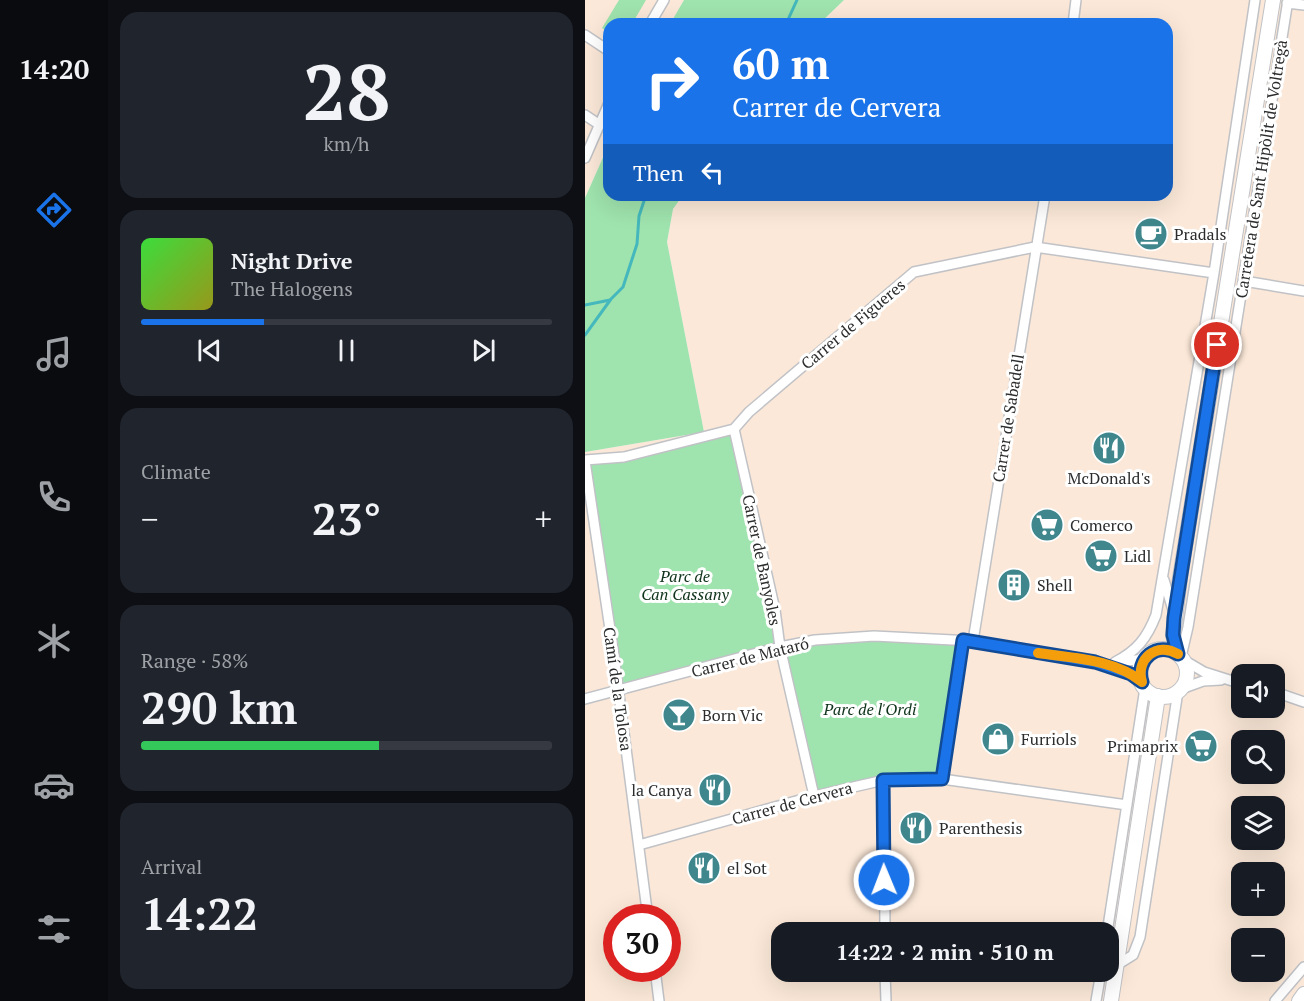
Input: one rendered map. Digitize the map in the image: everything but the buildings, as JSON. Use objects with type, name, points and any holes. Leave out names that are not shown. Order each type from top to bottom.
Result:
[{"type":"street","points":[[654,18],[664,0]]},
{"type":"street","points":[[1074,18],[1076,0]]},
{"type":"street","name":"Carretera de Sant Hipòlit de Voltregà","points":[[1115,662],[1138,648],[1150,632],[1164,578],[1255,0]]},
{"type":"street","name":"Carretera de Sant Hipòlit de Voltregà","points":[[1181,657],[1173,635],[1174,617],[1273,0]]},
{"type":"street","points":[[1287,1],[1304,5]]},
{"type":"street","name":"Carretera de Sant Hipòlit de Voltregà","points":[[1181,657],[1192,604],[1287,1]]},
{"type":"street","points":[[585,34],[603,47]]},
{"type":"street","points":[[585,115],[600,124]]},
{"type":"street","points":[[585,158],[603,117]]},
{"type":"street","name":"Carrer de Sabadell","points":[[942,779],[1044,201]]},
{"type":"street","name":"Carrer de Figueres","points":[[734,429],[749,412],[914,272],[1035,247],[1213,273]]},
{"type":"street","points":[[1244,281],[1304,291]]},
{"type":"street","points":[[585,460],[624,457],[734,429]]},
{"type":"street","name":"Carrer de Banyoles","points":[[734,429],[814,796]]},
{"type":"street","name":"Camí de la Tolosa","points":[[585,460],[646,904]]},
{"type":"street","name":"Carretera de Sant Hipòlit de Voltregà","points":[[1147,656],[1167,635],[1174,617],[1164,578]]},
{"type":"street","name":"Carrer de Mataró","points":[[585,699],[660,681],[780,647],[815,640],[874,636],[968,640],[1095,662],[1131,674],[1143,685]]},
{"type":"street","points":[[1109,922],[1143,685],[1140,670],[1147,656],[1164,649],[1204,672],[1229,680]]},
{"type":"street","name":"Carrer de Mataró","points":[[1095,662],[1115,662],[1147,656]]},
{"type":"street","points":[[1119,963],[1133,955],[1140,938],[1180,690],[1187,673],[1181,657]]},
{"type":"street","points":[[1143,685],[1158,696],[1169,696],[1203,681],[1229,680]]},
{"type":"street","points":[[1285,695],[1304,702]]},
{"type":"street","points":[[1119,946],[1158,696]]},
{"type":"street","name":"Carrer de Cervera","points":[[639,845],[814,796],[883,780],[942,779],[1127,805]]},
{"type":"street","points":[[883,780],[885,922]]},
{"type":"street","points":[[1275,1001],[1304,967]]},
{"type":"street","points":[[657,982],[659,1001]]},
{"type":"street","points":[[885,982],[886,1001]]},
{"type":"street","points":[[1096,1001],[1099,982]]},
{"type":"street","points":[[1111,1001],[1114,982]]},
{"type":"street","points":[[1299,1001],[1304,994]]},
{"type":"shaded area","points":[[585,0],[684,0],[674,18],[603,18],[603,158],[585,198]]},
{"type":"shaded area","points":[[844,0],[1304,0],[1304,1001],[585,1001],[585,452],[704,432],[667,242],[673,209],[679,201],[1173,201],[1173,18],[825,18]]},
{"type":"green space","points":[[619,0],[646,0],[636,18],[608,18]]},
{"type":"green space","points":[[684,0],[844,0],[825,18],[674,18]]},
{"type":"green space","points":[[603,158],[603,201],[679,201],[673,209],[667,242],[704,432],[585,452],[585,198]]},
{"type":"green space","name":"Parc de Can Cassany","points":[[734,429],[780,647],[618,690],[585,460],[624,457]]},
{"type":"green space","name":"Parc de l'Ordi","points":[[815,640],[963,640],[942,779],[884,780],[814,796],[780,647]]},
{"type":"waterway","points":[[789,18],[797,0]]},
{"type":"waterway","points":[[585,335],[611,299],[623,287],[637,244],[639,216],[644,201]]},
{"type":"waterway","points":[[585,305],[610,300]]},
{"type":"slow traffic","points":[[1038,653],[1095,662],[1122,670],[1142,682],[1141,666],[1149,654],[1164,649],[1178,654]]},
{"type":"place","name":"Pradals","points":[[1151,234]]},
{"type":"place","name":"McDonald's","points":[[1109,448]]},
{"type":"place","name":"Comerco","points":[[1047,525]]},
{"type":"place","name":"Lidl","points":[[1101,556]]},
{"type":"place","name":"Shell","points":[[1014,585]]},
{"type":"place","name":"Born Vic","points":[[679,715]]},
{"type":"place","name":"Furriols","points":[[998,739]]},
{"type":"place","name":"Primaprix","points":[[1201,746]]},
{"type":"place","name":"la Canya","points":[[715,790]]},
{"type":"place","name":"Parenthesis","points":[[916,828]]},
{"type":"place","name":"el Sot","points":[[704,868]]},
{"type":"route","points":[[884,880],[883,780],[942,779],[963,640],[1095,662],[1122,670],[1142,682],[1141,666],[1149,654],[1164,649],[1178,654],[1173,635],[1174,618],[1217,345]]}]
